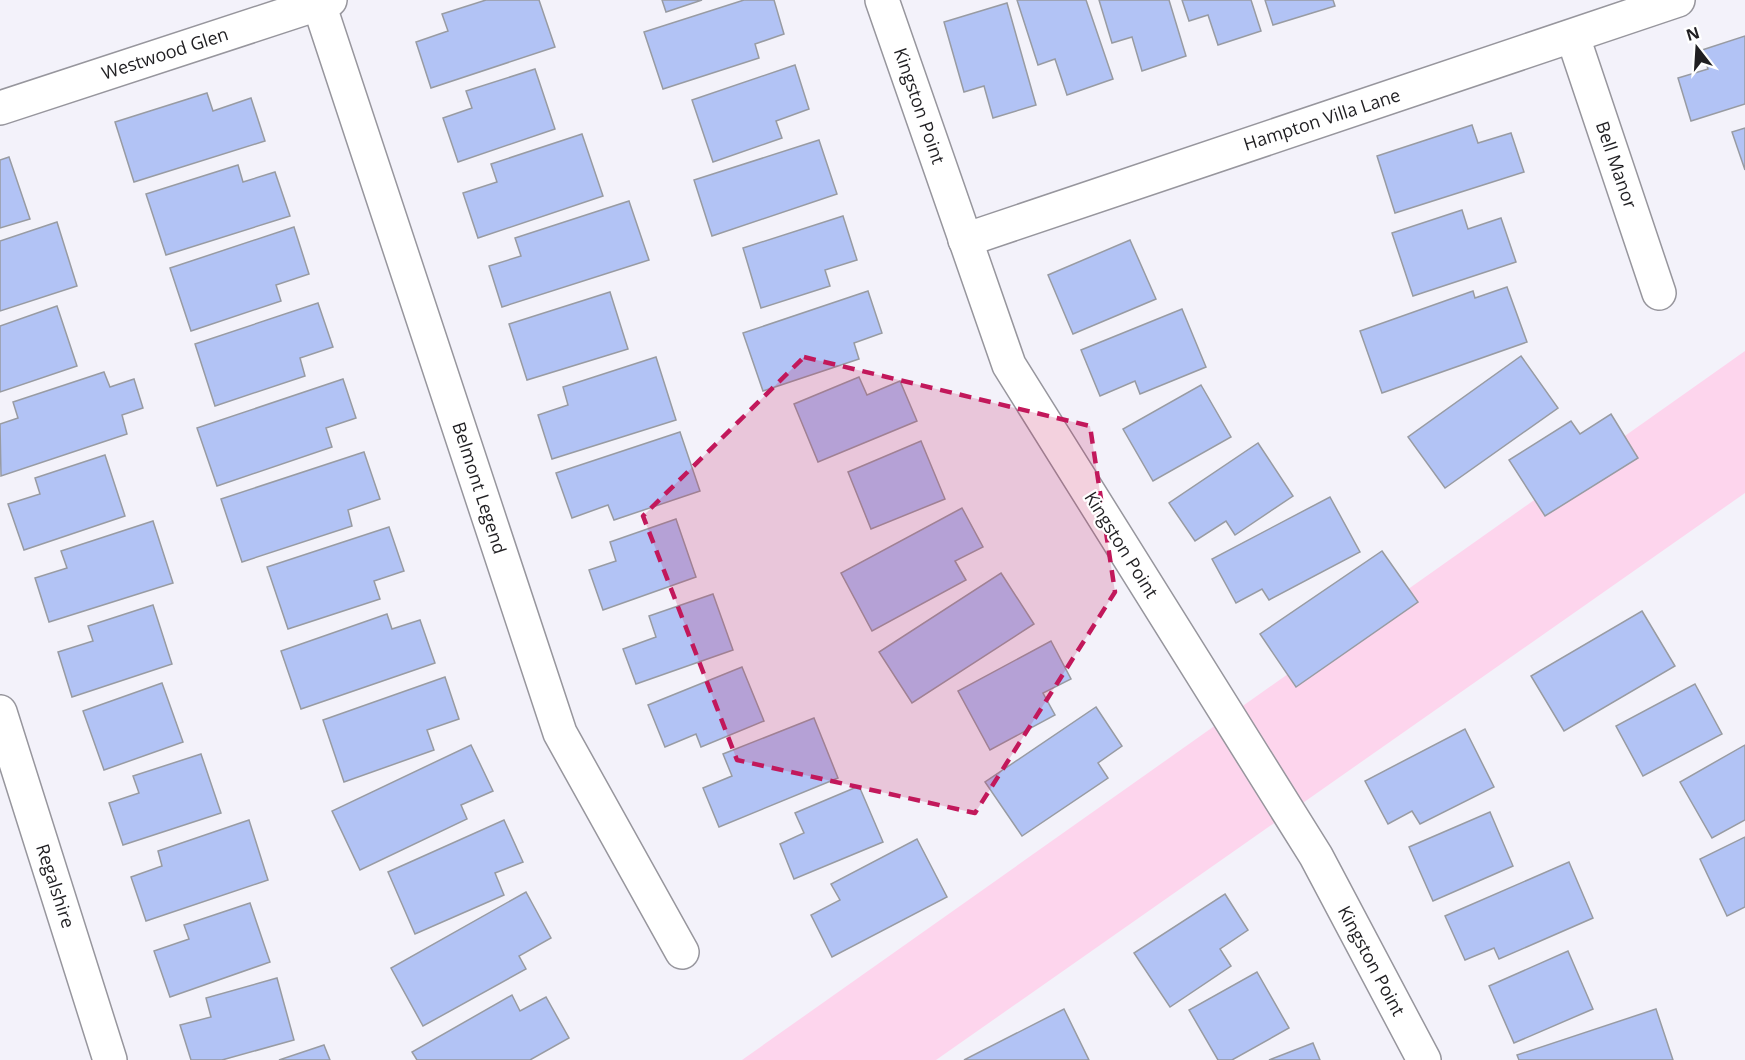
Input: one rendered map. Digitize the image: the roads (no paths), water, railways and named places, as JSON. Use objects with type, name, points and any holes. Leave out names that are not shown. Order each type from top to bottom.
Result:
[{"type":"street","name":"Kingston Point","points":[[882,0],[1009,365],[1316,856],[1424,1060]]},
{"type":"street","name":"Hampton Villa Lane","points":[[965,240],[1678,0]]},
{"type":"street","name":"Westwood Glen","points":[[0,108],[325,2]]},
{"type":"street","name":"Belmont Legend","points":[[325,2],[560,733],[682,952]]},
{"type":"street","name":"Bell Manor","points":[[1573,37],[1659,292]]},
{"type":"street","name":"Regalshire","points":[[0,712],[110,1060]]}]
